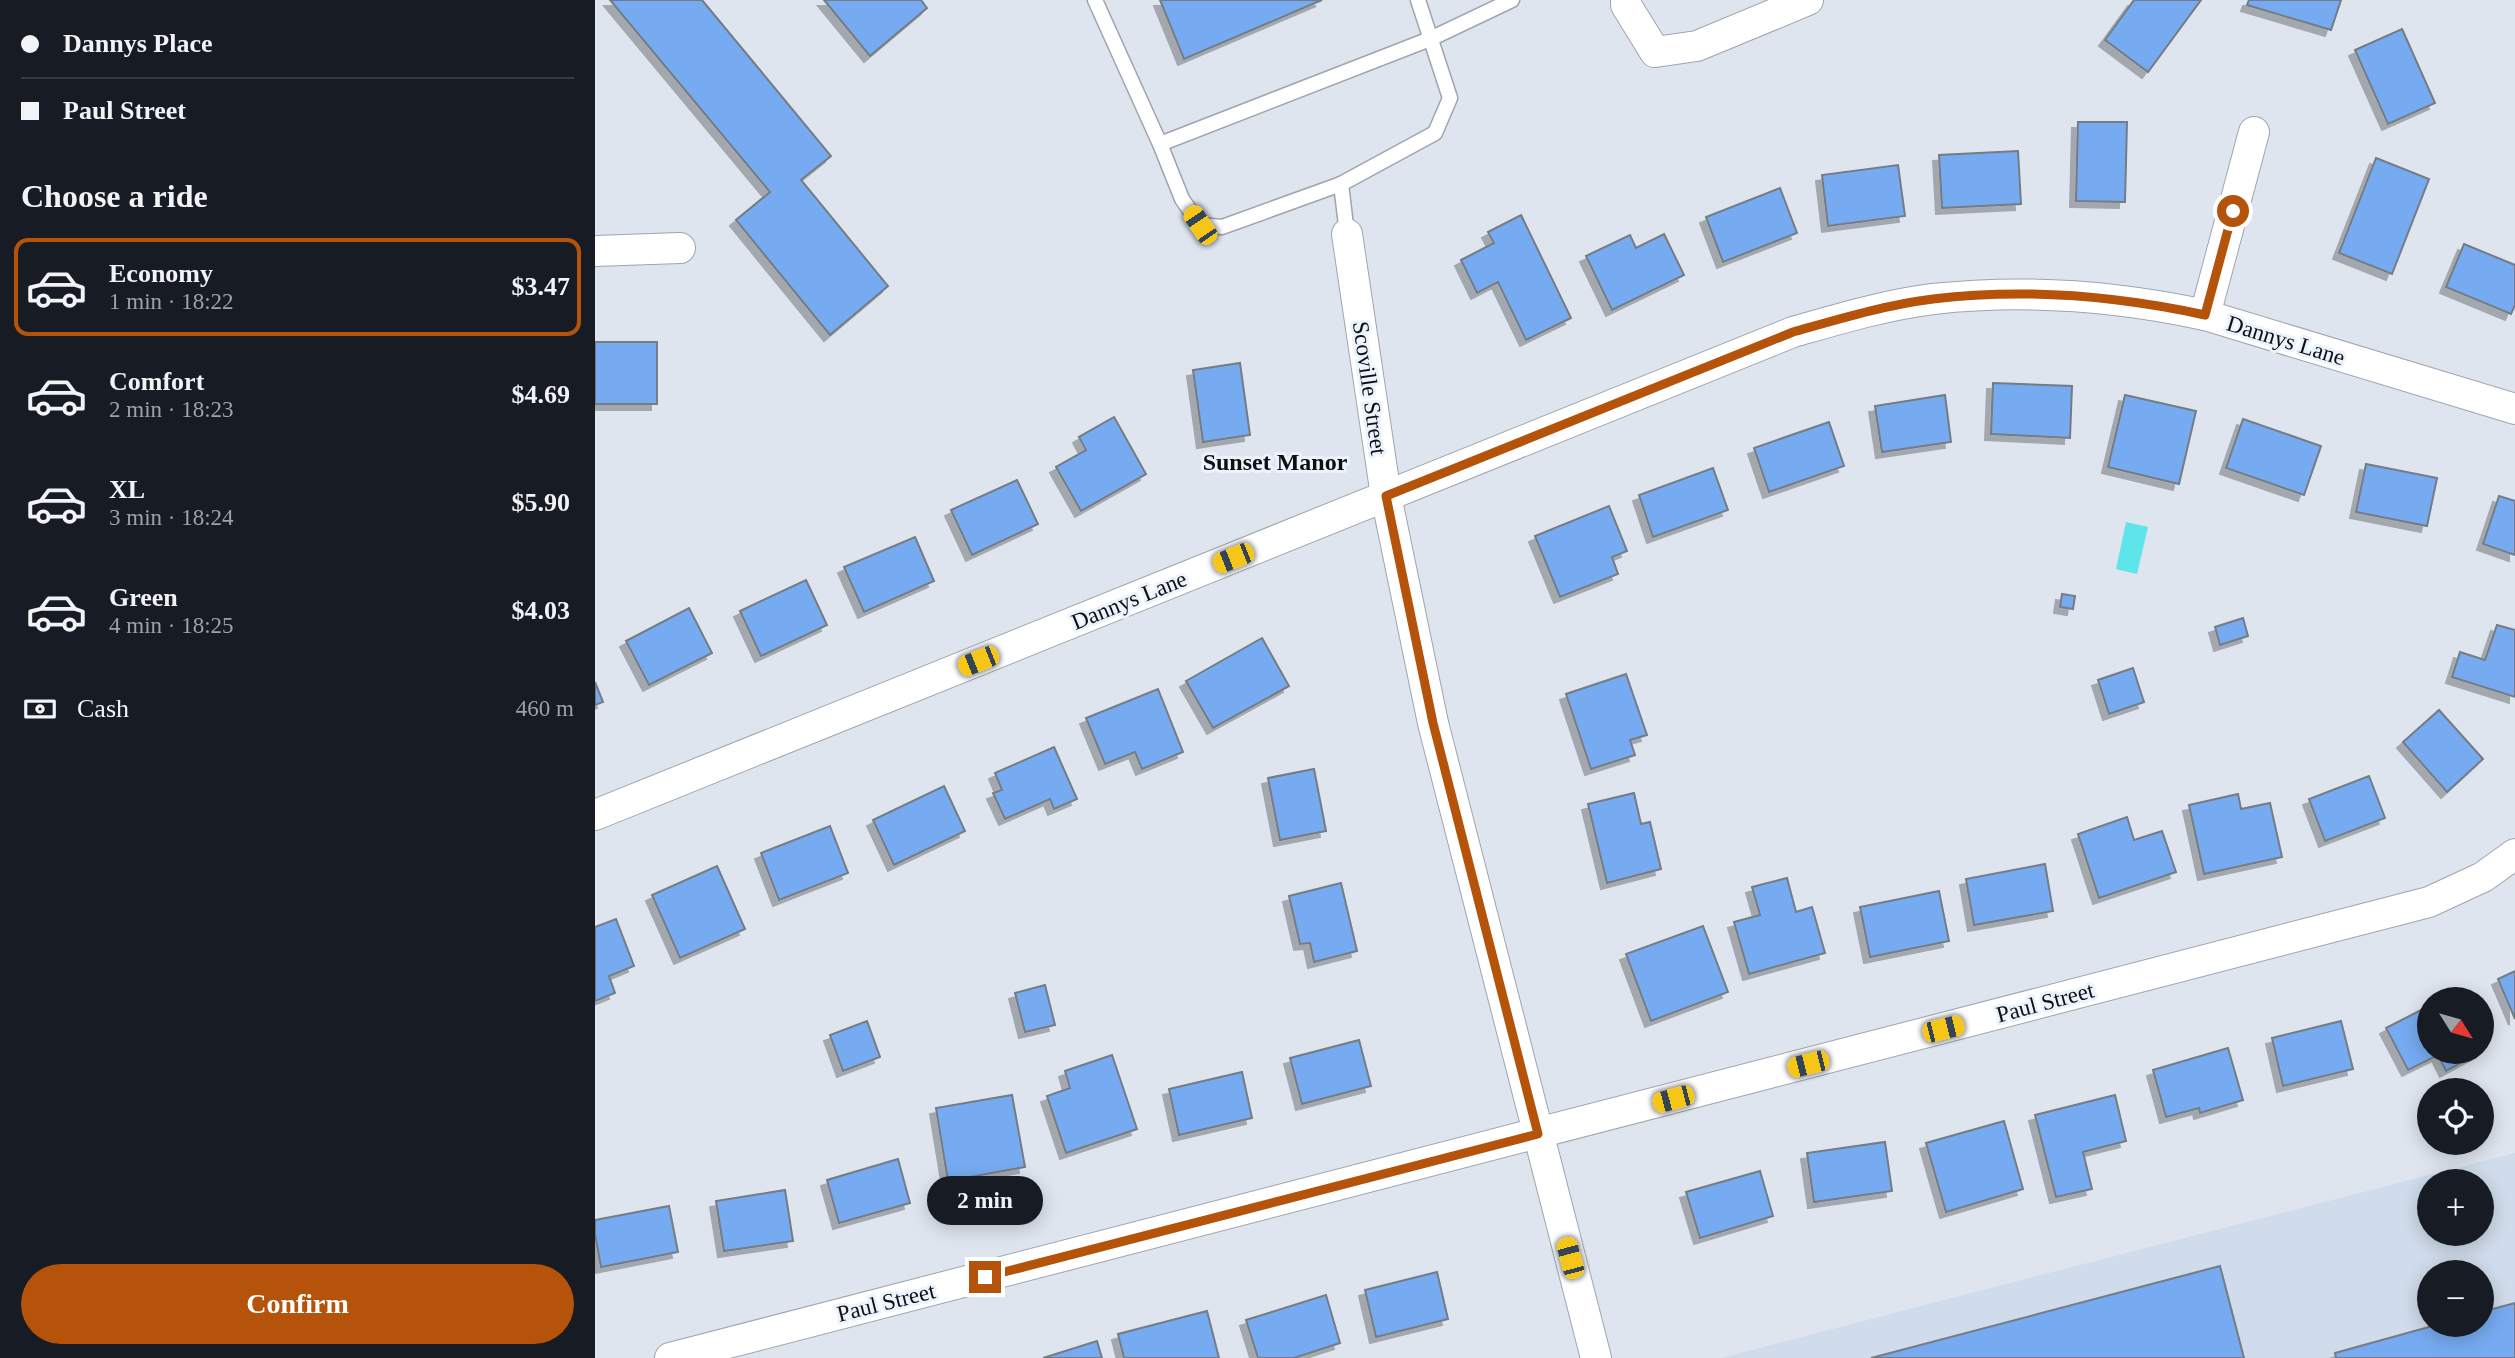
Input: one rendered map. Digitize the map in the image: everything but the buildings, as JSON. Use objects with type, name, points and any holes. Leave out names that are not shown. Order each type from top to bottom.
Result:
[{"type":"street","points":[[1626,0],[1626,5],[1655,52],[1697,46],[1808,0]]},
{"type":"street","points":[[2205,315],[2254,132]]},
{"type":"street","name":"Scoville Street","points":[[1347,234],[1386,496],[1433,723],[1596,1358]]},
{"type":"street","points":[[595,251],[680,248]]},
{"type":"street","name":"Dannys Lane","points":[[595,815],[1793,332],[1862,312],[1933,299],[2009,294],[2079,296],[2205,315],[2515,409]]},
{"type":"street","name":"Paul Street","points":[[670,1358],[2429,902],[2483,877],[2515,854]]},
{"type":"lane","points":[[1095,0],[1182,199],[1200,225],[1222,227],[1341,184],[1435,133],[1450,98],[1417,0]]},
{"type":"lane","points":[[1160,144],[1430,39],[1513,0]]},
{"type":"lane","points":[[1341,184],[1347,234]]},
{"type":"shaded area","points":[[2515,1153],[2515,1358],[1721,1358],[2417,1178],[2417,1246],[2494,1246],[2494,1169],[2453,1169]]},
{"type":"water","points":[[2126,522],[2148,527],[2137,574],[2116,569]]},
{"type":"district","name":"Sunset Manor","points":[[1275,462]]},
{"type":"route","points":[[985,1277],[1538,1134],[1433,723],[1386,496],[1793,332],[1862,312],[1933,299],[2009,294],[2079,296],[2205,315],[2233,211]]}]
